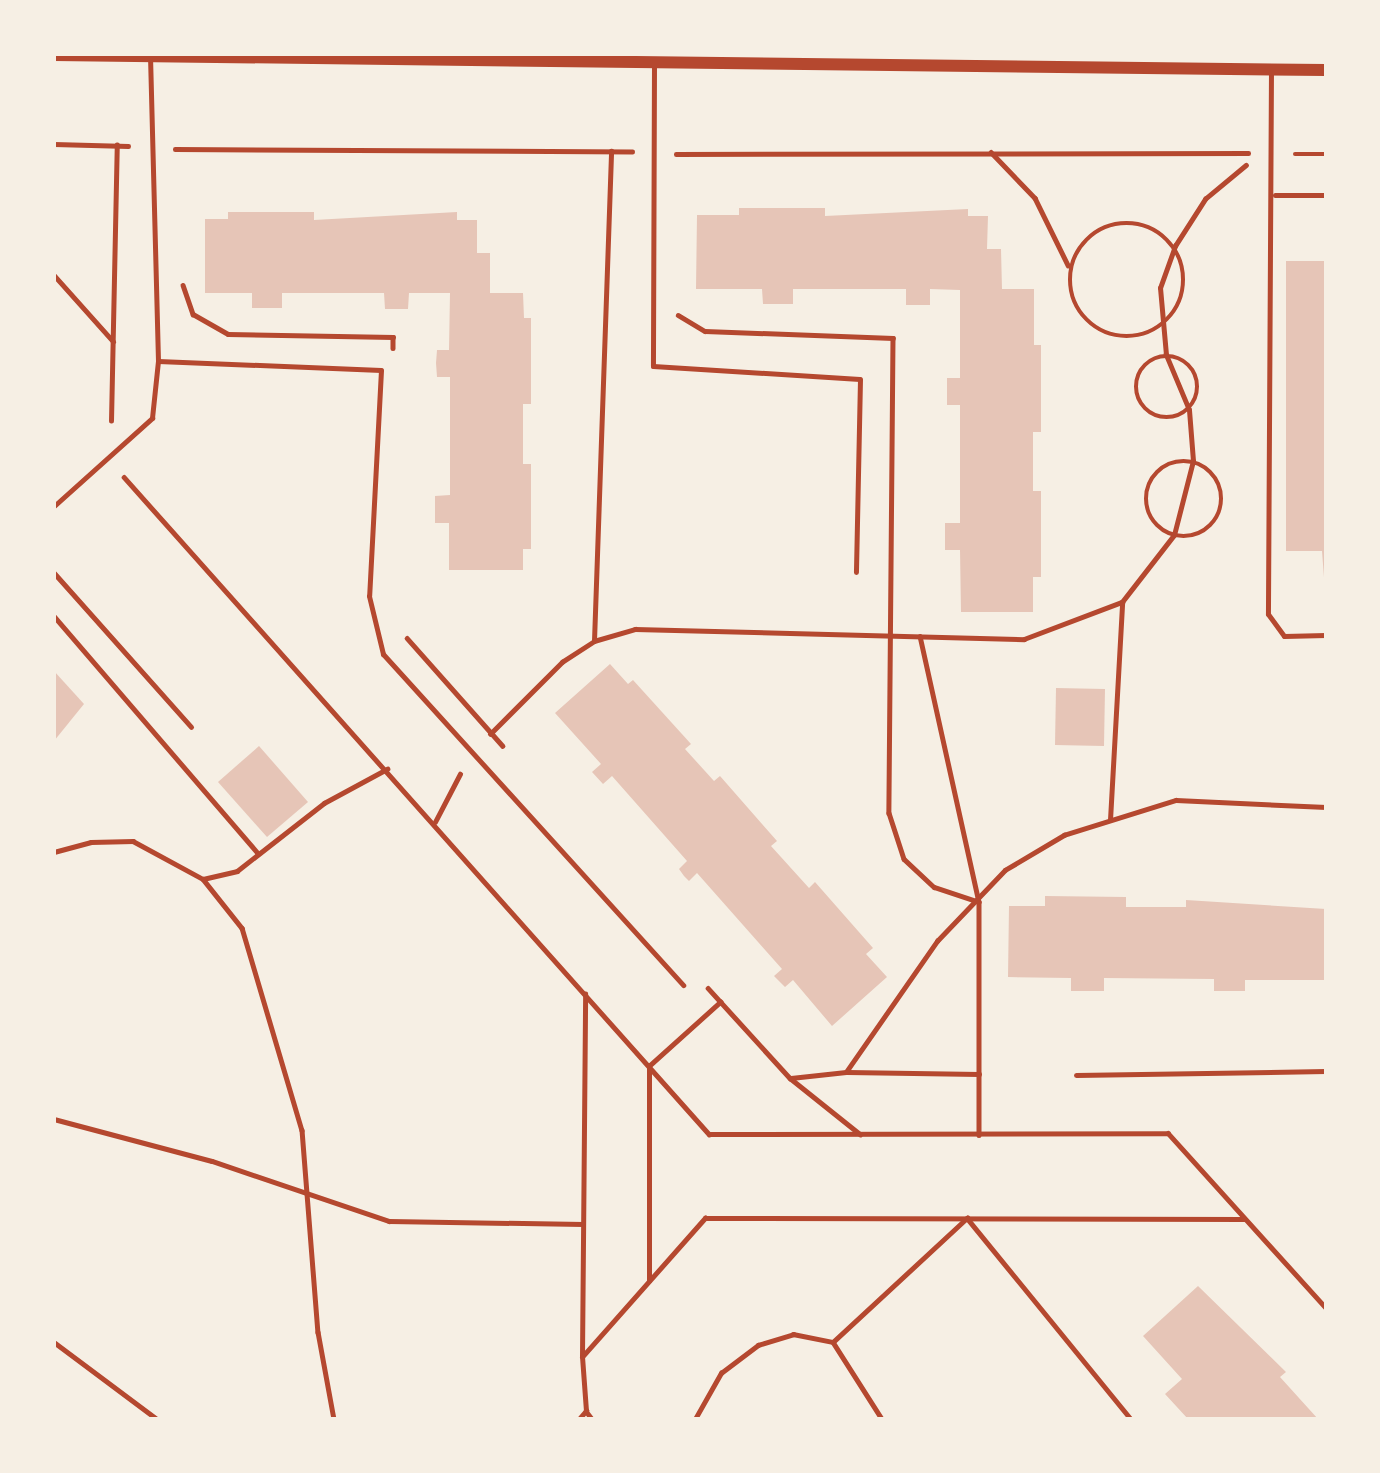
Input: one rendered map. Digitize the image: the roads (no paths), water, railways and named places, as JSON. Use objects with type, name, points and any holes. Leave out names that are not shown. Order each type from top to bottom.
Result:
[{"type":"street","points":[[54,55],[654,61],[821,59],[1326,70]]},
{"type":"lane","points":[[54,506],[110,460],[152,418],[158,361],[150,55]]},
{"type":"lane","points":[[654,61],[653,366],[860,379],[856,572]]},
{"type":"lane","points":[[1271,69],[1275,195],[1268,614],[1284,636],[1326,635]]},
{"type":"lane","points":[[1275,195],[1326,195]]},
{"type":"lane","points":[[158,361],[381,370],[369,596],[383,654],[683,985]]},
{"type":"lane","points":[[54,573],[191,727]]},
{"type":"lane","points":[[1076,1075],[1326,1071]]}]
